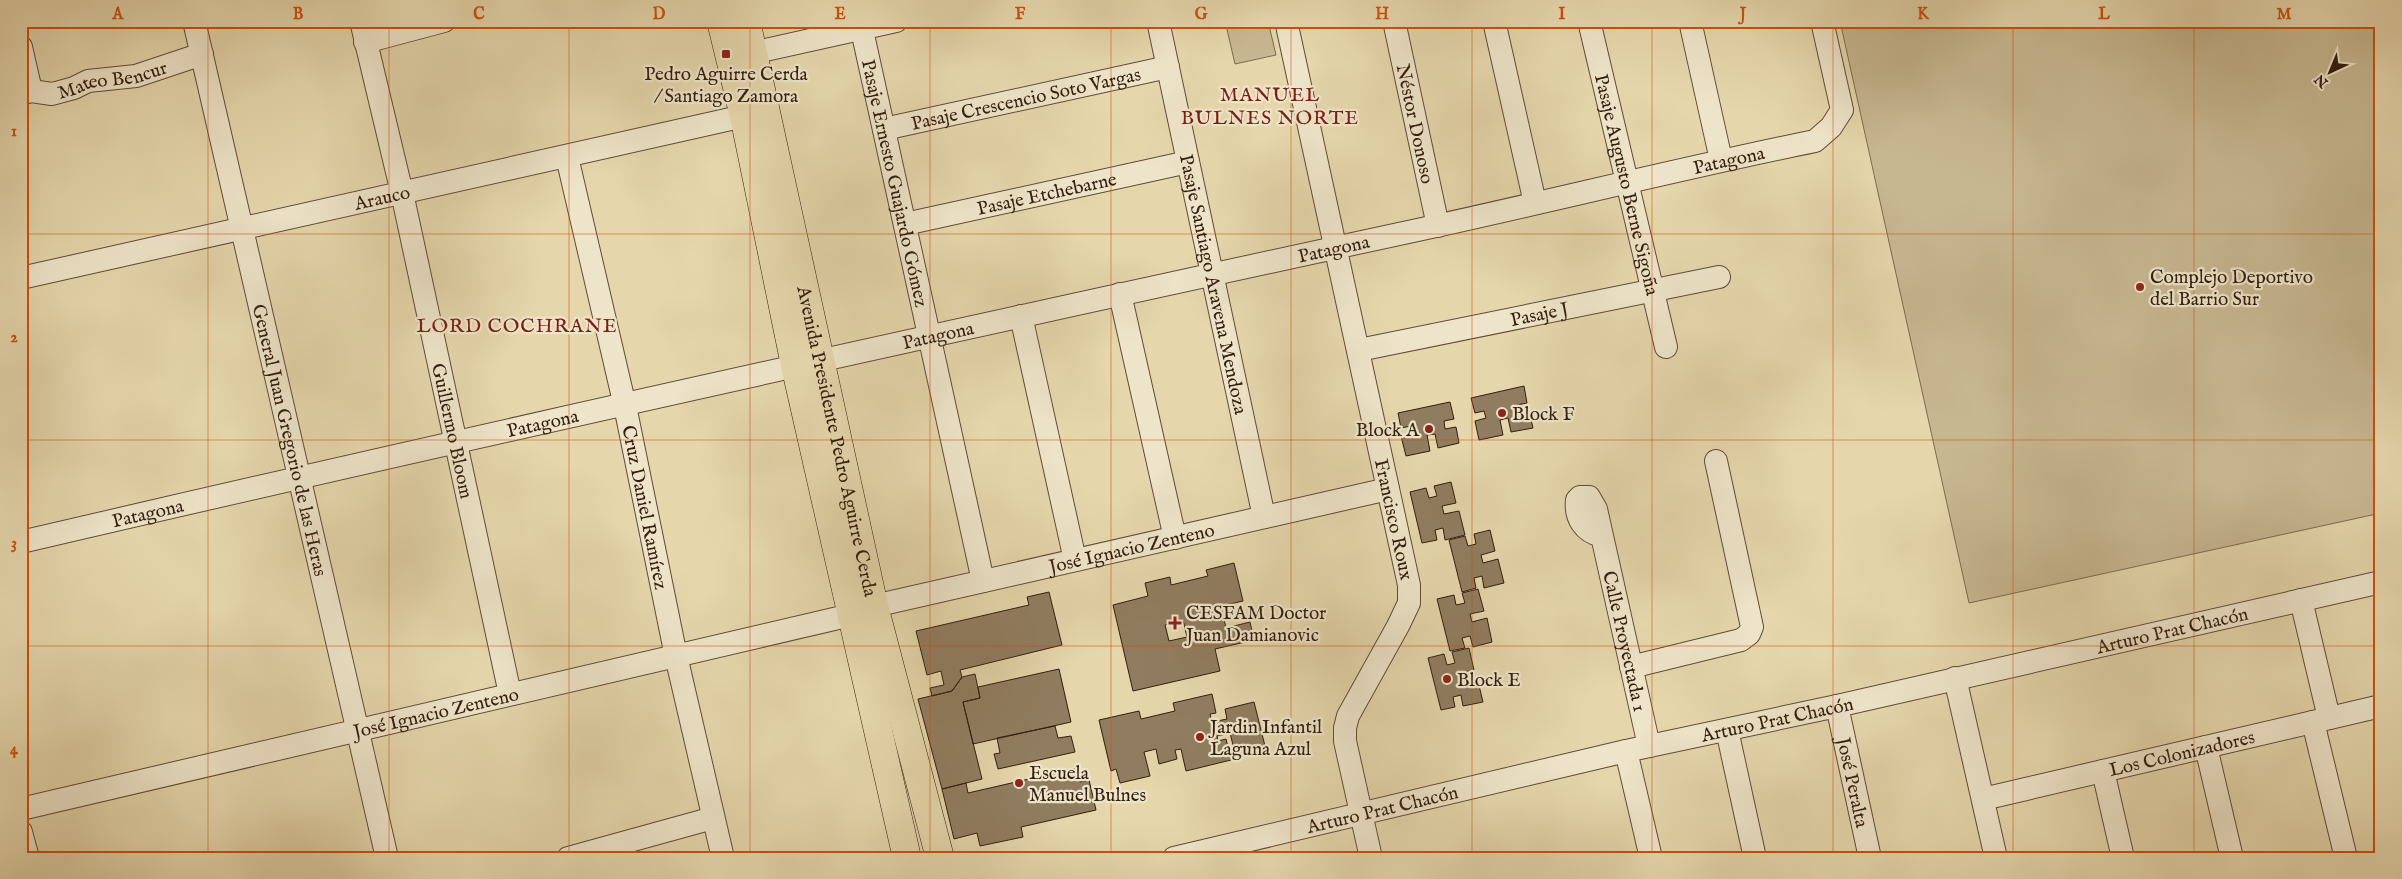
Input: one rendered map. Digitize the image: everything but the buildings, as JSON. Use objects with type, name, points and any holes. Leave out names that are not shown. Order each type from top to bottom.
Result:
[{"type":"main road","name":"Avenida Presidente Pedro Aguirre Cerda","points":[[721,21],[744,116],[794,365],[862,610],[940,858]]},
{"type":"main road","name":"Avenida Presidente Pedro Aguirre Cerda","points":[[746,21],[822,360],[862,610],[907,858]]},
{"type":"street","name":"General Juan Gregorio de las Heras","points":[[194,21],[387,858]]},
{"type":"street","points":[[363,32],[444,21]]},
{"type":"street","points":[[752,53],[861,25],[896,21]]},
{"type":"street","name":"Pasaje Santiago Aravena Mendoza","points":[[1158,21],[1264,517]]},
{"type":"street","name":"Francisco Roux","points":[[1286,21],[1409,585],[1409,603],[1389,645],[1348,716],[1345,728],[1345,741],[1371,858]]},
{"type":"street","name":"Néstor Donoso","points":[[1394,21],[1438,226]]},
{"type":"street","points":[[1494,21],[1535,203]]},
{"type":"street","name":"Pasaje Augusto Berne Sigoña","points":[[1589,21],[1666,347]]},
{"type":"street","points":[[1690,21],[1721,160]]},
{"type":"street","name":"Patagona","points":[[21,542],[455,441],[625,406],[794,365],[1212,273],[1438,226],[1627,181],[1814,140],[1831,127],[1842,110],[1822,21]]},
{"type":"street","name":"Pasaje Ernesto Guajardo Gómez","points":[[861,25],[983,581]]},
{"type":"street","name":"Guillermo Bloom","points":[[363,32],[402,193],[510,694]]},
{"type":"street","points":[[21,47],[26,93]]},
{"type":"street","name":"Mateo Bencur","points":[[26,93],[52,94],[74,88],[88,81],[136,76],[202,54]]},
{"type":"street","name":"Pasaje Crescencio Soto Vargas","points":[[884,129],[1168,67]]},
{"type":"street","name":"Arauco","points":[[21,278],[744,116]]},
{"type":"street","name":"Cruz Daniel Ramírez","points":[[567,157],[625,406],[676,656],[723,858]]},
{"type":"street","name":"Pasaje Etchebarne","points":[[905,224],[1188,162]]},
{"type":"street","name":"Pasaje J","points":[[1359,350],[1719,277]]},
{"type":"street","points":[[1120,294],[1175,538]]},
{"type":"street","points":[[1021,316],[1075,560]]},
{"type":"street","points":[[1631,667],[1741,640],[1749,634],[1752,627],[1716,461]]},
{"type":"street","name":"José Ignacio Zenteno","points":[[21,810],[358,732],[983,581],[1388,489]]},
{"type":"street","name":"Calle Proyectada 1","points":[[1602,536],[1649,746]]},
{"type":"street","name":"Arturo Prat Chacón","points":[[1174,858],[1626,751],[1837,706],[2381,582]]},
{"type":"street","points":[[2301,600],[2346,858]]},
{"type":"street","points":[[1955,678],[1996,858]]},
{"type":"street","name":"José Peralta","points":[[1837,706],[1870,858]]},
{"type":"street","name":"Los Colonizadores","points":[[1983,799],[2381,706]]},
{"type":"street","points":[[1727,730],[1755,858]]},
{"type":"street","points":[[2206,747],[2232,858]]},
{"type":"street","points":[[1626,751],[1651,858]]},
{"type":"street","points":[[2103,771],[2123,858]]},
{"type":"street","points":[[568,858],[713,818]]},
{"type":"street","points":[[21,832],[28,858]]},
{"type":"shaded area","points":[[1225,21],[1268,21],[1276,55],[1235,64]]},
{"type":"shaded area","name":"Complejo Deportivo del Barrio Sur","points":[[1840,21],[2372,21],[2381,61],[2381,513],[1969,603]]},
{"type":"place","name":"Pedro Aguirre Cerda / Santiago Zamora","points":[[726,54]]},
{"type":"place","name":"Complejo Deportivo del Barrio Sur","points":[[2140,287]]},
{"type":"place","name":"Block F","points":[[1502,413]]},
{"type":"place","name":"Block A","points":[[1429,429]]},
{"type":"place","name":"CESFAM Doctor Juan Damianovic","points":[[1175,623]]},
{"type":"place","name":"Block E","points":[[1447,679]]},
{"type":"place","name":"Jardin Infantil Laguna Azul","points":[[1200,737]]},
{"type":"place","name":"Escuela Manuel Bulnes","points":[[1019,783]]},
{"type":"district","name":"MANUEL BULNES NORTE","points":[[1270,106]]},
{"type":"district","name":"LORD COCHRANE","points":[[517,325]]}]
